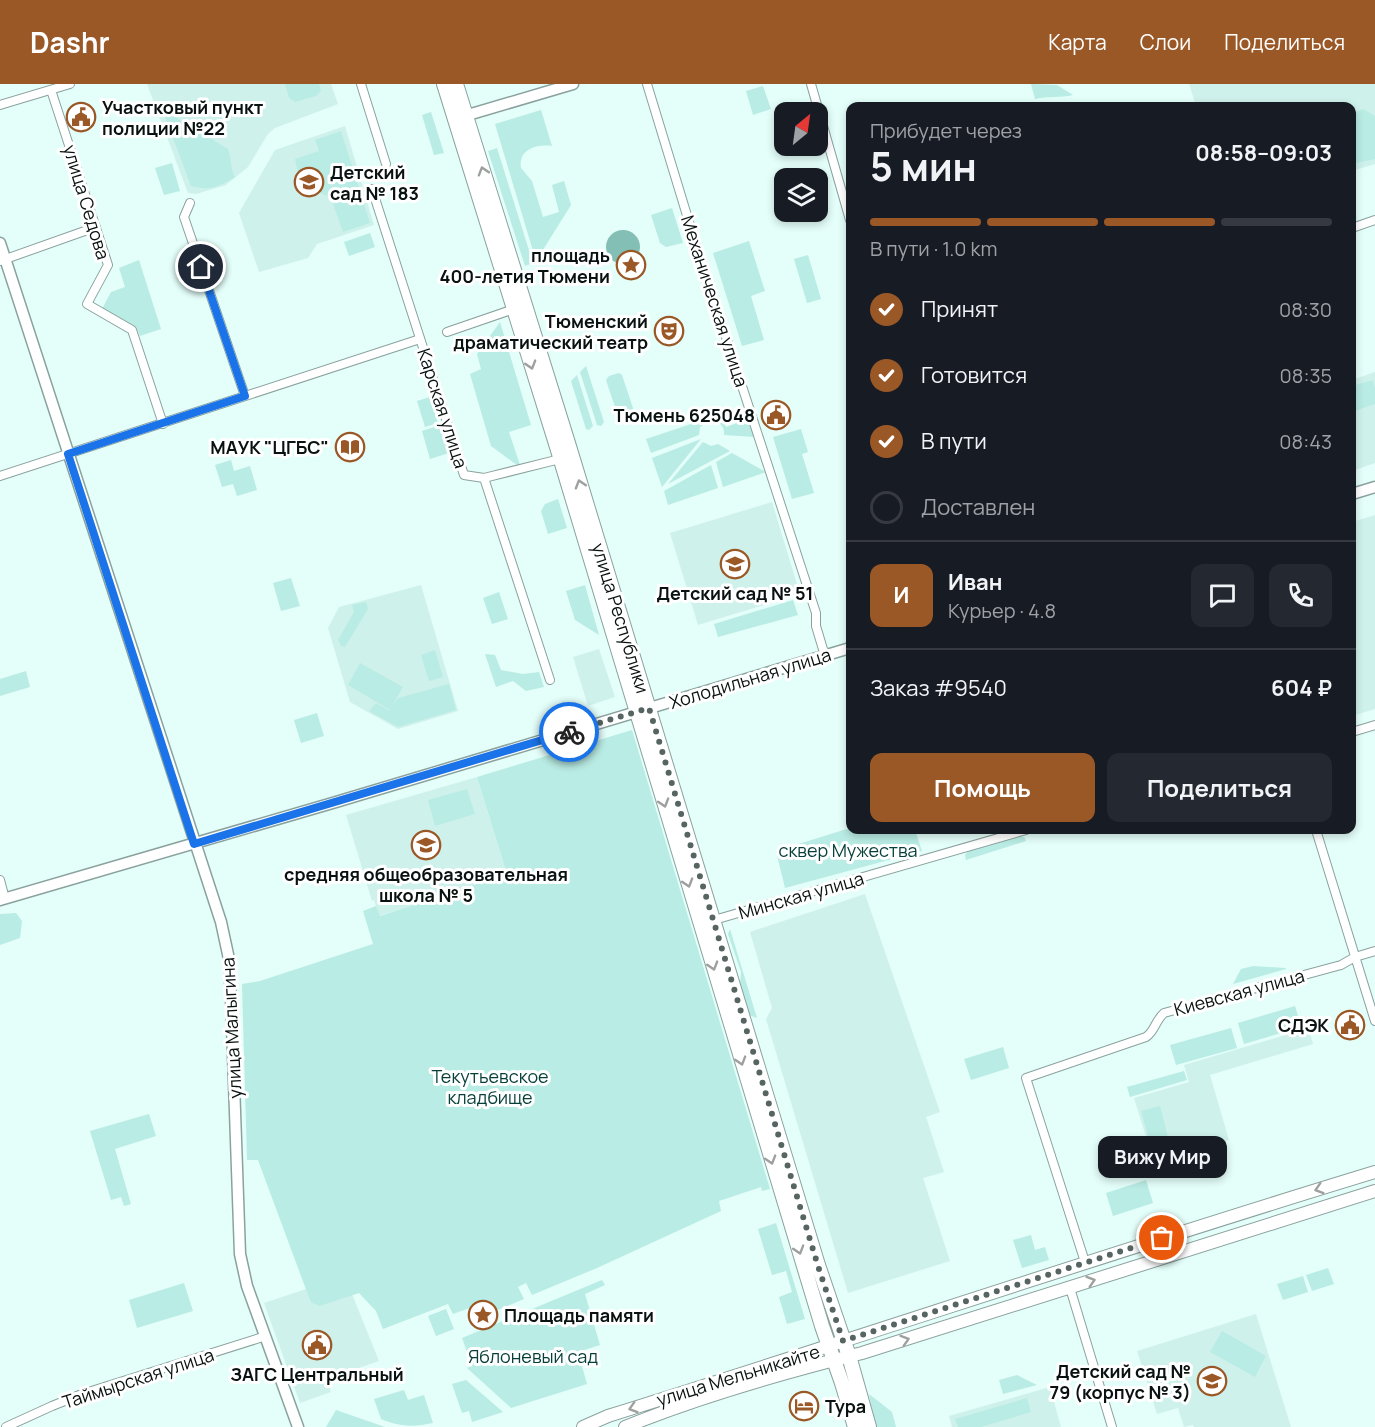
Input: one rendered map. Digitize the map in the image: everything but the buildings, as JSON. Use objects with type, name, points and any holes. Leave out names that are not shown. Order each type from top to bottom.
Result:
[{"type":"main road","name":"улица Республики","points":[[444,84],[460,117],[643,710],[829,1346],[855,1427]]},
{"type":"main road","name":"улица Республики","points":[[456,84],[460,117],[514,309],[560,459],[714,920],[869,1427]]},
{"type":"main road","name":"улица Мельникайте","points":[[583,1427],[608,1416],[1085,1262],[1375,1172]]},
{"type":"main road","name":"улица Мельникайте","points":[[625,1427],[674,1408],[1070,1288],[1375,1191]]},
{"type":"street","points":[[0,105],[70,84]]},
{"type":"street","points":[[361,84],[386,164]]},
{"type":"street","points":[[460,117],[573,84]]},
{"type":"street","name":"Механическая улица","points":[[647,84],[696,244],[816,613],[816,626],[825,656]]},
{"type":"street","points":[[811,84],[846,206]]},
{"type":"street","name":"улица Седова","points":[[51,90],[108,265],[87,304],[132,330],[163,424]]},
{"type":"street","name":"Карская улица","points":[[372,189],[464,475],[484,478],[550,680]]},
{"type":"street","points":[[190,203],[184,217],[245,396]]},
{"type":"street","points":[[1356,227],[1375,220]]},
{"type":"street","points":[[2,260],[96,227]]},
{"type":"street","name":"улица Малыгина","points":[[0,243],[2,260],[68,454],[220,922],[229,959],[240,1254],[243,1270],[265,1333]]},
{"type":"street","points":[[447,332],[514,309]]},
{"type":"street","points":[[0,476],[420,339]]},
{"type":"street","points":[[484,478],[560,459]]},
{"type":"street","points":[[1356,493],[1375,487]]},
{"type":"street","name":"Холодильная улица","points":[[2,899],[846,649]]},
{"type":"street","points":[[1356,731],[1375,725]]},
{"type":"street","name":"Минская улица","points":[[714,920],[1012,834]]},
{"type":"street","points":[[1317,834],[1375,1021]]},
{"type":"street","points":[[0,880],[2,899]]},
{"type":"street","name":"Киевская улица","points":[[1085,1262],[1026,1078],[1146,1037],[1153,1033],[1156,1020],[1164,1013],[1341,965],[1355,957],[1375,951]]},
{"type":"street","points":[[1070,1288],[1112,1427]]},
{"type":"street","points":[[265,1333],[298,1427]]},
{"type":"street","name":"Таймырская улица","points":[[6,1427],[90,1392],[265,1333]]},
{"type":"shaded area","points":[[147,84],[331,84],[338,104],[275,128],[268,134],[248,167],[226,185],[196,194],[188,193]]},
{"type":"shaded area","points":[[1189,84],[1375,84],[1375,164],[1356,170],[1356,102],[1195,102]]},
{"type":"shaded area","name":"Детский сад № 183","points":[[345,126],[374,225],[317,244],[308,258],[259,272],[239,213],[275,150]]},
{"type":"shaded area","points":[[623,230],[635,235],[640,247],[635,259],[623,264],[611,259],[606,247],[611,235]]},
{"type":"shaded area","points":[[1375,372],[1375,463],[1356,470],[1356,379]]},
{"type":"shaded area","name":"Детский сад № 51","points":[[772,502],[800,594],[698,625],[670,533]]},
{"type":"shaded area","points":[[1375,515],[1375,709],[1356,715],[1356,521]]},
{"type":"shaded area","points":[[421,585],[458,711],[398,729],[350,702],[328,628],[339,607]]},
{"type":"shaded area","points":[[599,649],[615,697],[588,706],[573,657]]},
{"type":"shaded area","name":"средняя общеобразовательная школа № 5","points":[[477,777],[507,874],[379,916],[374,900],[372,901],[346,815]]},
{"type":"shaded area","points":[[865,894],[940,1112],[926,1117],[944,1172],[923,1178],[950,1261],[848,1293],[766,1019],[772,1008],[750,932]]},
{"type":"shaded area","points":[[1305,1016],[1313,1044],[1210,1075],[1229,1140],[1153,1159],[1134,1098],[1189,1082],[1184,1065],[1289,1034],[1286,1022]]},
{"type":"shaded area","points":[[306,1289],[311,1303],[320,1306],[352,1294],[379,1361],[327,1379],[331,1392],[300,1403],[264,1303]]},
{"type":"shaded area","name":"Детский сад № 79 (корпус № 3)","points":[[1256,1314],[1291,1427],[1194,1427],[1193,1425],[1184,1427],[1178,1408],[1157,1414],[1137,1351]]},
{"type":"shaded area","points":[[1050,1387],[1061,1427],[952,1427],[949,1416]]},
{"type":"green space","points":[[285,84],[319,84],[321,91],[316,96],[295,102],[289,98]]},
{"type":"green space","points":[[1031,84],[1057,85],[1073,95],[1035,99]]},
{"type":"green space","points":[[763,86],[771,109],[753,115],[746,91]]},
{"type":"green space","points":[[162,109],[228,149],[235,177],[214,187],[191,186]]},
{"type":"green space","points":[[1363,109],[1375,116],[1375,159],[1356,163],[1356,112]]},
{"type":"green space","points":[[541,110],[552,146],[530,149],[522,156],[521,168],[532,181],[543,217],[559,212],[552,185],[564,181],[571,205],[536,261],[495,124]]},
{"type":"green space","points":[[431,112],[444,153],[434,155],[422,115]]},
{"type":"green space","points":[[341,131],[370,223],[343,232],[331,198],[300,183],[295,159],[319,151],[315,140]]},
{"type":"green space","points":[[497,148],[533,263],[525,266],[488,151]]},
{"type":"green space","points":[[172,163],[180,191],[164,195],[155,168]]},
{"type":"green space","points":[[672,208],[683,243],[666,247],[660,243],[651,215]]},
{"type":"green space","points":[[370,233],[375,247],[349,256],[344,242]]},
{"type":"green space","points":[[749,241],[765,291],[751,296],[764,340],[742,346],[713,253]]},
{"type":"green space","points":[[808,255],[821,299],[807,303],[794,259]]},
{"type":"green space","points":[[139,260],[161,329],[140,336],[137,329],[102,309],[111,292],[125,287],[119,268]]},
{"type":"green space","points":[[500,322],[531,425],[509,432],[521,468],[491,446],[470,374],[481,369],[477,354]]},
{"type":"green space","points":[[586,366],[604,422],[601,426],[597,425],[580,372]]},
{"type":"green space","points":[[619,373],[622,375],[634,411],[633,414],[621,418],[618,416],[606,380],[609,376]]},
{"type":"green space","points":[[577,375],[593,426],[589,430],[586,429],[571,381]]},
{"type":"green space","points":[[1373,380],[1375,404],[1356,411],[1356,385]]},
{"type":"green space","points":[[430,397],[438,423],[425,427],[417,401]]},
{"type":"green space","points":[[721,414],[726,427],[748,419],[754,437],[724,435],[720,424],[708,421],[700,427],[699,435],[651,453],[646,439]]},
{"type":"green space","points":[[440,425],[449,453],[430,459],[422,431]]},
{"type":"green space","points":[[801,429],[808,452],[802,454],[814,493],[792,499],[773,437]]},
{"type":"green space","points":[[701,439],[662,487],[652,458]]},
{"type":"green space","points":[[703,442],[711,446],[718,444],[730,451],[668,484]]},
{"type":"green space","points":[[732,453],[766,472],[723,487],[716,462]]},
{"type":"green space","points":[[231,460],[234,471],[250,466],[257,490],[237,496],[233,484],[222,487],[215,465]]},
{"type":"green space","points":[[711,465],[718,488],[668,505],[664,491]]},
{"type":"green space","points":[[558,499],[567,528],[548,534],[541,511],[545,504]]},
{"type":"green space","points":[[291,578],[300,606],[281,611],[273,583]]},
{"type":"green space","points":[[585,585],[599,635],[575,620],[566,591]]},
{"type":"green space","points":[[499,592],[508,619],[492,624],[483,598]]},
{"type":"green space","points":[[793,600],[798,615],[718,637],[714,624]]},
{"type":"green space","points":[[366,602],[368,609],[345,647],[341,646],[338,640],[354,612],[352,605]]},
{"type":"green space","points":[[435,650],[443,677],[429,681],[421,655]]},
{"type":"green space","points":[[485,654],[495,655],[501,670],[523,674],[539,672],[544,687],[526,691],[513,681],[496,687]]},
{"type":"green space","points":[[360,663],[403,687],[391,708],[398,698],[449,684],[456,710],[398,727],[369,711],[376,703],[390,710],[348,685]]},
{"type":"green space","points":[[26,671],[30,687],[0,696],[0,679]]},
{"type":"green space","points":[[317,713],[324,736],[301,743],[294,720]]},
{"type":"green space","name":"Текутьевское кладбище","points":[[632,730],[770,1189],[762,1191],[761,1187],[719,1201],[721,1211],[532,1295],[526,1283],[518,1287],[524,1299],[493,1312],[489,1301],[453,1314],[448,1304],[383,1329],[376,1311],[359,1293],[320,1306],[311,1303],[258,1160],[247,1160],[242,984],[260,981],[373,944],[363,911],[376,906],[380,916],[507,874],[477,777]]},
{"type":"green space","points":[[467,789],[475,814],[435,826],[428,800]]},
{"type":"green space","name":"сквер Мужества","points":[[846,829],[846,834],[916,834],[922,851],[785,888],[776,851]]},
{"type":"green space","points":[[1021,836],[1026,841],[966,860],[965,855],[968,851]]},
{"type":"green space","points":[[16,913],[22,921],[20,938],[0,945],[0,914]]},
{"type":"green space","points":[[730,929],[757,1018],[749,1015],[740,984],[741,972],[728,934]]},
{"type":"green space","points":[[1253,966],[1286,969],[1233,984],[1241,969]]},
{"type":"green space","points":[[1295,1006],[1298,1016],[1284,1020],[1288,1031],[1244,1044],[1238,1023]]},
{"type":"green space","points":[[1231,1028],[1237,1048],[1176,1065],[1170,1045]]},
{"type":"green space","points":[[1003,1047],[1009,1068],[971,1080],[964,1059]]},
{"type":"green space","points":[[1184,1071],[1187,1080],[1130,1097],[1127,1087]]},
{"type":"green space","points":[[1160,1106],[1169,1141],[1151,1146],[1141,1111]]},
{"type":"green space","points":[[149,1114],[156,1136],[115,1149],[131,1204],[124,1206],[121,1197],[111,1200],[90,1131]]},
{"type":"green space","points":[[1146,1180],[1153,1203],[1113,1216],[1106,1193]]},
{"type":"green space","points":[[776,1223],[805,1319],[787,1324],[779,1297],[792,1292],[786,1271],[772,1275],[758,1229]]},
{"type":"green space","points":[[1031,1235],[1035,1250],[1045,1247],[1049,1260],[1022,1268],[1013,1240]]},
{"type":"green space","points":[[1328,1268],[1334,1284],[1312,1291],[1306,1275]]},
{"type":"green space","points":[[1303,1276],[1308,1292],[1283,1300],[1277,1284]]},
{"type":"green space","name":"Яблоневый сад","points":[[602,1280],[605,1285],[585,1294],[600,1345],[578,1352],[587,1384],[511,1408],[467,1368],[472,1366],[462,1338]]},
{"type":"green space","points":[[184,1283],[193,1311],[137,1328],[129,1300]]},
{"type":"green space","points":[[446,1309],[454,1329],[436,1336],[428,1316]]},
{"type":"green space","points":[[1222,1331],[1266,1356],[1255,1377],[1210,1352]]},
{"type":"green space","points":[[1017,1375],[1037,1385],[1003,1394],[999,1380]]},
{"type":"green space","points":[[466,1380],[503,1412],[472,1422],[469,1411],[462,1413],[452,1384]]},
{"type":"green space","points":[[404,1390],[408,1400],[424,1395],[433,1423],[407,1426],[381,1419],[374,1399]]},
{"type":"green space","points":[[869,1394],[892,1412],[896,1427],[875,1427]]},
{"type":"green space","points":[[1027,1398],[1031,1412],[981,1427],[958,1427],[955,1419]]},
{"type":"green space","points":[[336,1410],[385,1427],[326,1427]]},
{"type":"way so far","points":[[569,732],[649,708],[818,1266],[843,1341],[1162,1238]]},
{"type":"place","name":"Участковый пункт полиции №22","points":[[81,117]]},
{"type":"place","name":"Детский сад № 183","points":[[309,182]]},
{"type":"place","name":"площадь 400-летия Тюмени","points":[[631,265]]},
{"type":"place","name":"Тюменский драматический театр","points":[[669,331]]},
{"type":"place","name":"Тюмень 625048","points":[[776,415]]},
{"type":"place","name":"МАУК \"ЦГБС\"","points":[[350,447]]},
{"type":"place","name":"Детский сад № 51","points":[[735,564]]},
{"type":"place","name":"средняя общеобразовательная школа № 5","points":[[426,845]]},
{"type":"place","name":"СДЭК","points":[[1350,1025]]},
{"type":"place","name":"Вижу Мир","points":[[1162,1238]]},
{"type":"place","name":"Площадь памяти","points":[[483,1315]]},
{"type":"place","name":"ЗАГС Центральный","points":[[317,1345]]},
{"type":"place","name":"Детский сад № 79 (корпус № 3)","points":[[1212,1381]]},
{"type":"place","name":"Тура","points":[[804,1406]]},
{"type":"route","points":[[201,267],[245,396],[68,454],[194,844],[569,732]]}]
